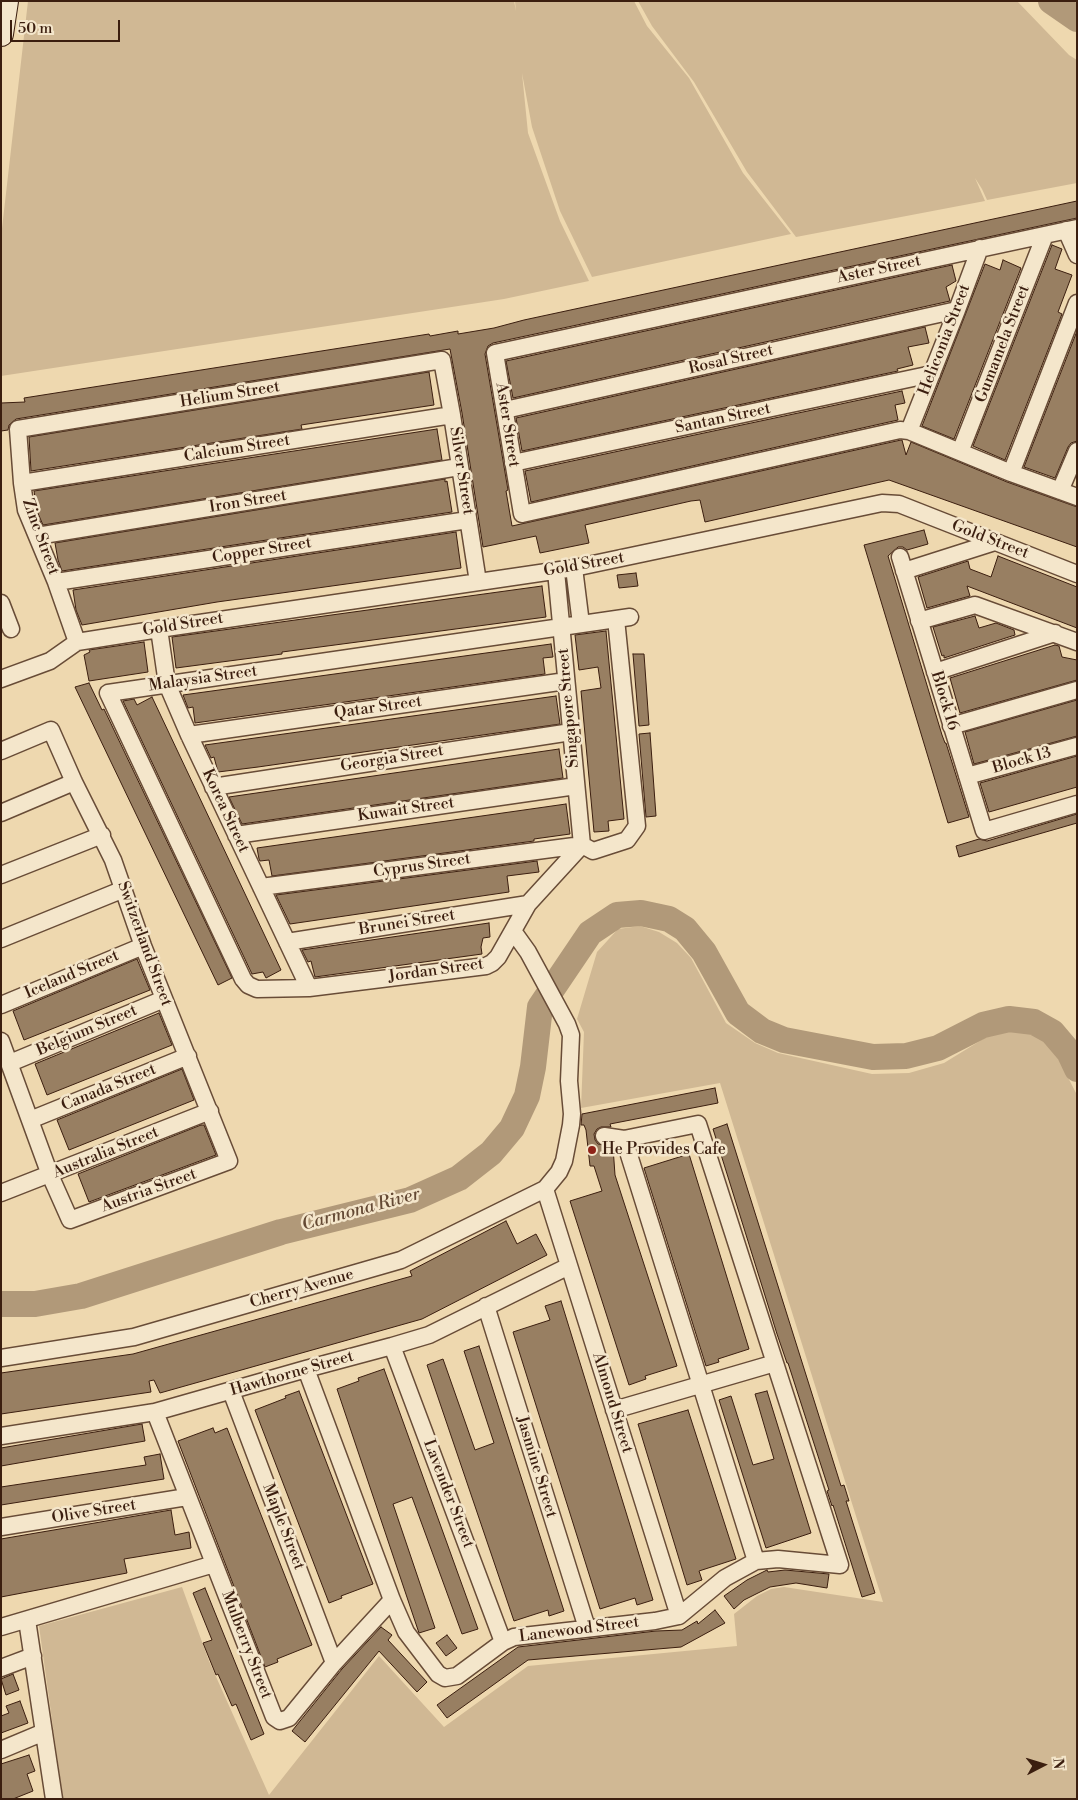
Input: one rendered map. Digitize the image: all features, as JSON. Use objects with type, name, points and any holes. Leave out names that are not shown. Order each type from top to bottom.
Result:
[{"type":"main road","points":[[1,34],[6,1]]},
{"type":"street","name":"Aster Street","points":[[1071,229],[495,353],[522,514],[900,430],[909,431],[1077,498]]},
{"type":"street","points":[[1071,229],[1077,255]]},
{"type":"street","name":"Gumamela Street","points":[[960,452],[1045,235]]},
{"type":"street","name":"Heliconia Street","points":[[909,431],[958,310],[980,248]]},
{"type":"street","points":[[1011,473],[1077,303]]},
{"type":"street","name":"Rosal Street","points":[[505,410],[958,310]]},
{"type":"street","name":"Silver Street","points":[[442,360],[478,582]]},
{"type":"street","name":"Helium Street","points":[[18,429],[442,360]]},
{"type":"street","name":"Santan Street","points":[[514,463],[932,374]]},
{"type":"street","name":"Calcium Street","points":[[22,483],[452,415]]},
{"type":"street","name":"Zinc Street","points":[[18,429],[26,510],[56,582],[77,642]]},
{"type":"street","points":[[1060,491],[1077,451]]},
{"type":"street","name":"Iron Street","points":[[37,536],[460,467]]},
{"type":"street","name":"Gold Street","points":[[77,642],[574,568],[882,504],[898,504],[1077,574]]},
{"type":"street","name":"Copper Street","points":[[56,582],[468,520]]},
{"type":"street","name":"Block 16","points":[[996,542],[902,564],[951,726],[984,831],[1077,804]]},
{"type":"street","name":"Singapore Street","points":[[574,568],[581,624]]},
{"type":"street","name":"Singapore Street","points":[[556,570],[582,845]]},
{"type":"street","points":[[919,621],[975,604],[1077,642]]},
{"type":"street","name":"Malaysia Street","points":[[257,989],[248,985],[243,979],[108,693],[623,618],[637,826],[627,840],[593,851],[582,845]]},
{"type":"street","name":"Korea Street","points":[[159,629],[167,684],[213,787],[309,988]]},
{"type":"street","points":[[935,672],[1055,633]]},
{"type":"street","points":[[1,680],[50,661],[77,642]]},
{"type":"street","name":"Qatar Street","points":[[189,735],[566,681]]},
{"type":"street","points":[[951,726],[1077,690]]},
{"type":"street","name":"Switzerland Street","points":[[1,751],[51,730],[74,782],[102,835],[124,889],[143,946],[229,1161]]},
{"type":"street","name":"Georgia Street","points":[[213,787],[571,732]]},
{"type":"street","name":"Block 13","points":[[967,776],[1077,746]]},
{"type":"street","points":[[1,813],[74,782]]},
{"type":"street","name":"Kuwait Street","points":[[236,835],[576,786]]},
{"type":"street","points":[[1,875],[102,835]]},
{"type":"street","name":"Cyprus Street","points":[[261,887],[582,845]]},
{"type":"street","name":"Jordan Street","points":[[257,989],[309,988],[486,966],[498,957],[528,904],[582,845]]},
{"type":"street","points":[[1,939],[124,889]]},
{"type":"street","name":"Brunei Street","points":[[287,942],[528,904]]},
{"type":"street","name":"Cherry Avenue","points":[[1,1358],[134,1337],[401,1260],[546,1189],[559,1172],[566,1149],[572,1114],[569,1081],[571,1035],[567,1024],[528,952],[513,931]]},
{"type":"street","name":"Iceland Street","points":[[1,1005],[143,946]]},
{"type":"street","name":"Belgium Street","points":[[10,1063],[164,999]]},
{"type":"street","points":[[1,1041],[50,1175]]},
{"type":"street","name":"Canada Street","points":[[30,1120],[188,1056]]},
{"type":"street","name":"Australia Street","points":[[1,1193],[210,1111]]},
{"type":"street","points":[[604,1136],[624,1139],[698,1124],[775,1362],[614,1410]]},
{"type":"street","points":[[624,1139],[756,1561]]},
{"type":"street","name":"Austria Street","points":[[50,1175],[70,1220],[229,1161]]},
{"type":"street","name":"Almond Street","points":[[546,1189],[679,1616]]},
{"type":"street","name":"Hawthorne Street","points":[[1,1436],[155,1412],[392,1346],[429,1334],[569,1266]]},
{"type":"street","name":"Jasmine Street","points":[[486,1306],[587,1628]]},
{"type":"street","name":"Lavender Street","points":[[392,1346],[503,1642]]},
{"type":"street","name":"Lanewood Street","points":[[306,1369],[392,1600],[406,1632],[438,1674],[445,1678],[457,1676],[503,1642],[514,1637],[655,1621],[679,1616],[725,1578],[756,1561],[778,1559],[840,1565],[775,1362]]},
{"type":"street","name":"Maple Street","points":[[231,1392],[334,1663]]},
{"type":"street","name":"Mulberry Street","points":[[155,1412],[274,1717],[280,1721],[289,1718],[334,1663],[392,1600]]},
{"type":"street","name":"Olive Street","points":[[1,1526],[187,1497]]},
{"type":"street","points":[[1,1627],[214,1564]]},
{"type":"street","points":[[26,1620],[54,1799]]},
{"type":"street","points":[[1,1668],[33,1656]]},
{"type":"street","points":[[1,1750],[44,1732]]},
{"type":"shaded area","points":[[28,1],[514,1],[516,11],[515,1],[634,1],[647,26],[689,78],[743,173],[791,234],[592,277],[560,211],[532,127],[522,73],[528,133],[560,221],[589,281],[504,299],[1,376],[1,237]]},
{"type":"shaded area","points":[[638,1],[1017,1],[1069,55],[1077,60],[1077,183],[987,200],[975,178],[985,201],[796,237],[747,172],[694,82],[652,26]]},
{"type":"shaded area","points":[[640,926],[659,932],[677,943],[691,958],[726,1023],[755,1043],[778,1053],[872,1074],[909,1073],[944,1063],[988,1036],[1008,1031],[1028,1031],[1044,1039],[1057,1056],[1077,1095],[1077,1799],[63,1799],[39,1626],[182,1587],[209,1661],[269,1795],[379,1656],[444,1727],[528,1666],[737,1646],[734,1614],[757,1596],[771,1589],[784,1587],[883,1602],[720,1083],[581,1108],[584,1032],[577,1019],[597,952],[618,929]]},
{"type":"building","points":[[1077,201],[1077,218],[493,343],[488,346],[485,354],[508,490],[506,491],[512,526],[902,440],[906,455],[911,442],[1007,482],[1077,507],[1077,547],[889,480],[705,522],[700,500],[691,501],[585,525],[589,543],[540,553],[536,536],[483,547],[450,349],[16,419],[9,425],[8,430],[1,431],[1,403],[25,402],[24,398],[429,334],[430,336],[458,331],[458,334],[494,328]]},
{"type":"building","points":[[1052,245],[1062,249],[1055,269],[1072,275],[1058,312],[1062,314],[1005,460],[973,446]]},
{"type":"building","points":[[1003,260],[1021,268],[954,439],[922,426],[985,264],[1000,270]]},
{"type":"building","points":[[952,265],[956,281],[946,287],[950,301],[513,398],[506,361]]},
{"type":"building","points":[[925,327],[929,343],[908,347],[913,365],[897,369],[898,371],[522,451],[516,418]]},
{"type":"building","points":[[1077,331],[1077,441],[1071,443],[1068,447],[1055,478],[1024,467]]},
{"type":"building","points":[[429,372],[434,405],[301,425],[302,429],[31,471],[29,437]]},
{"type":"building","points":[[902,391],[905,403],[895,405],[898,420],[531,502],[525,471]]},
{"type":"building","points":[[437,429],[442,460],[43,525],[37,511],[34,491]]},
{"type":"building","points":[[445,479],[445,482],[447,481],[452,512],[62,571],[58,560],[55,543]]},
{"type":"building","points":[[924,530],[928,544],[907,550],[903,547],[898,547],[888,556],[969,817],[948,823],[864,545]]},
{"type":"building","points":[[456,532],[461,568],[217,602],[82,625],[76,610],[73,590]]},
{"type":"building","points":[[998,556],[1077,587],[1077,628],[967,586],[970,596],[927,608],[918,577],[968,561],[970,569],[991,577]]},
{"type":"building","points":[[636,573],[638,586],[619,588],[617,575]]},
{"type":"building","points":[[542,586],[546,617],[176,668],[172,637]]},
{"type":"building","points":[[975,616],[979,628],[996,623],[1014,630],[1015,635],[944,658],[933,627]]},
{"type":"building","points":[[606,631],[624,819],[608,821],[609,831],[594,832],[581,691],[601,688],[598,667],[579,670],[575,635]]},
{"type":"building","points":[[144,642],[148,672],[89,681],[84,655],[90,652],[89,650]]},
{"type":"building","points":[[551,644],[553,657],[543,658],[545,674],[195,723],[193,707],[188,708],[183,695]]},
{"type":"building","points":[[1055,645],[1059,646],[1062,657],[1077,660],[1077,680],[960,713],[950,678]]},
{"type":"building","points":[[633,654],[644,654],[649,725],[639,726]]},
{"type":"building","points":[[89,683],[102,710],[104,709],[232,978],[218,985],[75,687]]},
{"type":"building","points":[[556,696],[560,724],[258,767],[218,772],[214,757],[211,758],[205,745]]},
{"type":"building","points":[[152,697],[281,970],[266,978],[263,972],[252,974],[123,701],[134,699],[137,705]]},
{"type":"building","points":[[1077,700],[1077,736],[974,764],[965,732]]},
{"type":"building","points":[[650,733],[656,816],[646,817],[639,734]]},
{"type":"building","points":[[559,749],[563,778],[242,824],[229,797]]},
{"type":"building","points":[[1077,756],[1077,787],[989,812],[980,783]]},
{"type":"building","points":[[566,804],[570,834],[534,839],[534,841],[272,876],[269,860],[260,861],[257,848]]},
{"type":"building","points":[[1077,814],[1077,823],[959,857],[956,846],[979,839],[987,841]]},
{"type":"building","points":[[537,861],[539,872],[507,876],[509,892],[290,924],[276,895]]},
{"type":"building","points":[[489,923],[490,937],[483,938],[482,954],[315,977],[311,961],[308,962],[302,950]]},
{"type":"building","points":[[137,959],[150,990],[24,1040],[13,1011]]},
{"type":"building","points":[[159,1013],[172,1045],[47,1095],[35,1064]]},
{"type":"building","points":[[182,1069],[194,1100],[69,1150],[57,1120]]},
{"type":"building","points":[[715,1088],[718,1103],[610,1124],[611,1127],[601,1127],[594,1134],[598,1144],[613,1147],[615,1175],[677,1366],[645,1376],[646,1379],[629,1385],[570,1201],[602,1191],[594,1166],[590,1166],[586,1130],[584,1125],[581,1125],[582,1114]]},
{"type":"building","points":[[727,1124],[841,1486],[844,1485],[849,1501],[846,1501],[875,1593],[862,1597],[713,1129]]},
{"type":"building","points":[[204,1125],[216,1155],[89,1202],[78,1174]]},
{"type":"building","points":[[689,1154],[749,1349],[718,1359],[719,1362],[706,1366],[644,1168]]},
{"type":"building","points":[[506,1221],[517,1244],[536,1234],[547,1255],[422,1319],[160,1393],[154,1380],[149,1381],[151,1392],[1,1414],[1,1373],[133,1354],[412,1276],[410,1271]]},
{"type":"building","points":[[561,1301],[653,1600],[637,1605],[635,1598],[600,1609],[513,1332],[550,1320],[545,1306]]},
{"type":"building","points":[[479,1346],[564,1611],[549,1616],[548,1610],[514,1621],[427,1365],[443,1359],[475,1450],[494,1443],[464,1351]]},
{"type":"building","points":[[384,1369],[478,1629],[462,1634],[412,1497],[393,1504],[435,1628],[419,1633],[337,1389],[359,1381],[358,1378]]},
{"type":"building","points":[[299,1391],[373,1584],[341,1596],[342,1598],[329,1603],[255,1410]]},
{"type":"building","points":[[767,1391],[811,1533],[766,1548],[719,1400],[731,1396],[753,1465],[774,1459],[755,1394]]},
{"type":"building","points":[[688,1410],[736,1559],[699,1571],[702,1580],[687,1585],[638,1424]]},
{"type":"building","points":[[142,1424],[145,1441],[1,1466],[1,1448]]},
{"type":"building","points":[[213,1428],[215,1433],[227,1428],[312,1645],[277,1659],[278,1662],[265,1667],[178,1441]]},
{"type":"building","points":[[160,1454],[164,1479],[1,1505],[1,1487],[146,1465],[144,1457]]},
{"type":"building","points":[[171,1510],[175,1535],[189,1532],[191,1548],[124,1559],[127,1573],[1,1597],[1,1539]]},
{"type":"building","points":[[767,1570],[768,1572],[785,1570],[829,1574],[827,1588],[796,1583],[770,1587],[744,1600],[734,1609],[724,1596],[747,1580]]},
{"type":"building","points":[[205,1588],[264,1734],[251,1740],[236,1704],[232,1706],[218,1674],[216,1675],[203,1643],[212,1640],[193,1593]]},
{"type":"building","points":[[715,1610],[725,1623],[681,1647],[528,1660],[447,1718],[437,1705],[518,1647],[656,1631],[682,1630],[697,1621],[698,1624]]},
{"type":"building","points":[[381,1627],[392,1635],[388,1640],[427,1682],[417,1692],[379,1651],[305,1742],[292,1731],[342,1669]]},
{"type":"building","points":[[447,1635],[457,1648],[446,1656],[436,1643]]},
{"type":"building","points":[[13,1674],[19,1690],[6,1695],[1,1679]]},
{"type":"building","points":[[20,1701],[28,1723],[1,1733],[1,1716],[9,1713],[6,1706]]},
{"type":"building","points":[[29,1755],[35,1771],[27,1774],[33,1791],[13,1799],[1,1799],[1,1764]]},
{"type":"waterway","points":[[1051,1],[1077,19]]},
{"type":"waterway","name":"Carmona River","points":[[1,1304],[35,1304],[81,1296],[281,1232],[410,1200],[459,1178],[491,1153],[512,1128],[527,1096],[533,1067],[540,1007],[590,933],[617,915],[641,913],[669,919],[685,929],[704,952],[738,1013],[762,1031],[784,1040],[873,1057],[906,1056],[938,1048],[983,1025],[1009,1019],[1034,1022],[1052,1032],[1069,1052],[1077,1069]]},
{"type":"place","name":"He Provides Cafe","points":[[592,1150]]}]
